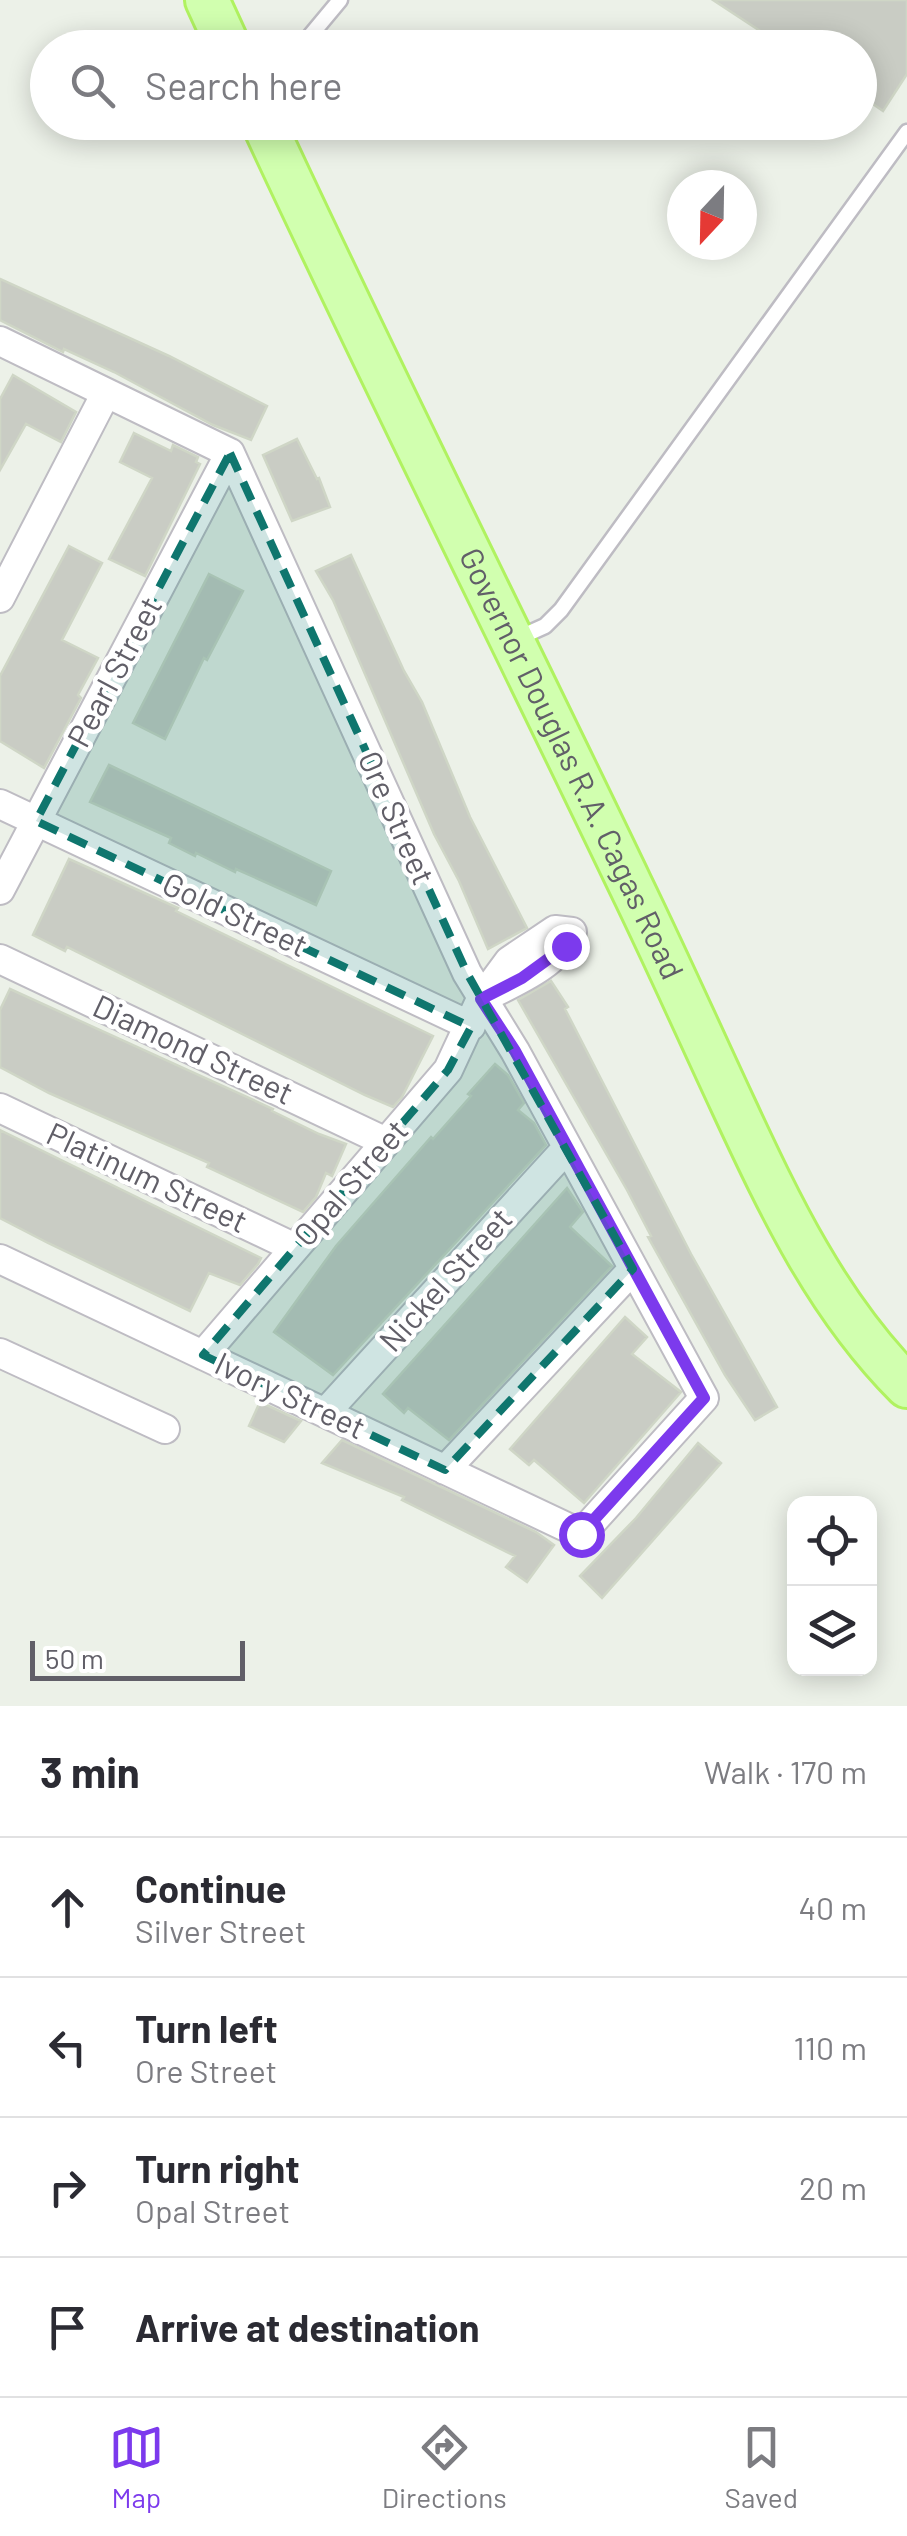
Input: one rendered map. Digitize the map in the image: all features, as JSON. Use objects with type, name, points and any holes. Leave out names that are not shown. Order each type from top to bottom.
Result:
[{"type":"main road","points":[[208,0],[221,30]]},
{"type":"main road","name":"Governor Douglas R.A. Cagas Road","points":[[272,140],[372,359],[803,1250],[847,1317],[907,1386]]},
{"type":"street","points":[[0,341],[230,454]]},
{"type":"street","points":[[0,598],[106,393]]},
{"type":"street","name":"Pearl Street","points":[[0,890],[230,454]]},
{"type":"street","name":"Ore Street","points":[[230,454],[456,951],[515,1051],[704,1398],[581,1534]]},
{"type":"street","name":"Gold Street","points":[[0,804],[470,1026]]},
{"type":"street","name":"Diamond Street","points":[[0,959],[386,1142]]},
{"type":"street","name":"Opal Street","points":[[203,1355],[448,1070],[481,999]]},
{"type":"street","name":"Platinum Street","points":[[0,1108],[295,1248]]},
{"type":"street","name":"Nickel Street","points":[[325,1413],[568,1148]]},
{"type":"street","name":"Ivory Street","points":[[0,1259],[581,1534]]},
{"type":"street","points":[[445,1470],[633,1269]]},
{"type":"street","points":[[0,1353],[165,1430]]},
{"type":"lane","points":[[315,30],[340,0]]},
{"type":"lane","points":[[511,640],[544,626],[561,610],[907,132]]},
{"type":"highlighted area","points":[[230,453],[467,973],[633,1269],[445,1470],[203,1355],[448,1070],[471,1027],[36,821]]},
{"type":"building","points":[[713,0],[907,0],[907,74],[883,111],[877,107],[877,30],[759,30]]},
{"type":"building","points":[[0,279],[169,356],[267,406],[251,440],[0,320]]},
{"type":"building","points":[[13,375],[76,412],[61,442],[26,424],[0,470],[0,399]]},
{"type":"building","points":[[134,433],[171,451],[173,445],[198,457],[196,462],[200,464],[145,576],[109,559],[152,478],[120,462]]},
{"type":"building","points":[[297,439],[330,507],[292,521],[263,455]]},
{"type":"building","points":[[69,546],[102,563],[62,640],[98,658],[44,768],[0,741],[0,676]]},
{"type":"building","points":[[351,555],[422,702],[470,817],[527,928],[488,949],[333,600],[316,571]]},
{"type":"building","points":[[209,574],[243,591],[207,660],[204,658],[165,739],[133,723]]},
{"type":"building","points":[[109,765],[331,871],[316,905],[236,869],[235,872],[196,853],[195,856],[169,843],[171,838],[90,802]]},
{"type":"building","points":[[69,859],[178,908],[176,911],[433,1036],[402,1097],[393,1107],[365,1095],[67,947],[65,951],[33,935]]},
{"type":"building","points":[[551,981],[568,1007],[565,1009],[691,1254],[777,1407],[755,1420],[725,1375],[648,1237],[651,1236],[627,1190],[518,1000]]},
{"type":"building","points":[[10,989],[346,1144],[332,1176],[326,1173],[316,1197],[303,1212],[207,1167],[209,1163],[49,1093],[0,1067],[0,1010]]},
{"type":"building","points":[[495,1064],[508,1075],[524,1103],[518,1110],[534,1123],[546,1145],[333,1375],[274,1332],[336,1246]]},
{"type":"building","points":[[0,1130],[261,1258],[258,1264],[240,1285],[209,1273],[190,1311],[48,1243],[0,1218]]},
{"type":"building","points":[[567,1188],[583,1212],[570,1227],[612,1266],[449,1440],[408,1408],[404,1413],[383,1394]]},
{"type":"building","points":[[625,1317],[647,1337],[632,1354],[681,1392],[584,1503],[534,1460],[529,1465],[510,1449]]},
{"type":"building","points":[[260,1402],[301,1421],[284,1442],[249,1426]]},
{"type":"building","points":[[342,1440],[536,1532],[554,1545],[527,1582],[506,1567],[515,1556],[402,1500],[404,1497],[322,1463]]},
{"type":"building","points":[[698,1443],[721,1463],[602,1598],[580,1576],[636,1518]]},
{"type":"route","points":[[566,946],[522,978],[481,999],[515,1051],[704,1398],[581,1534]]}]
